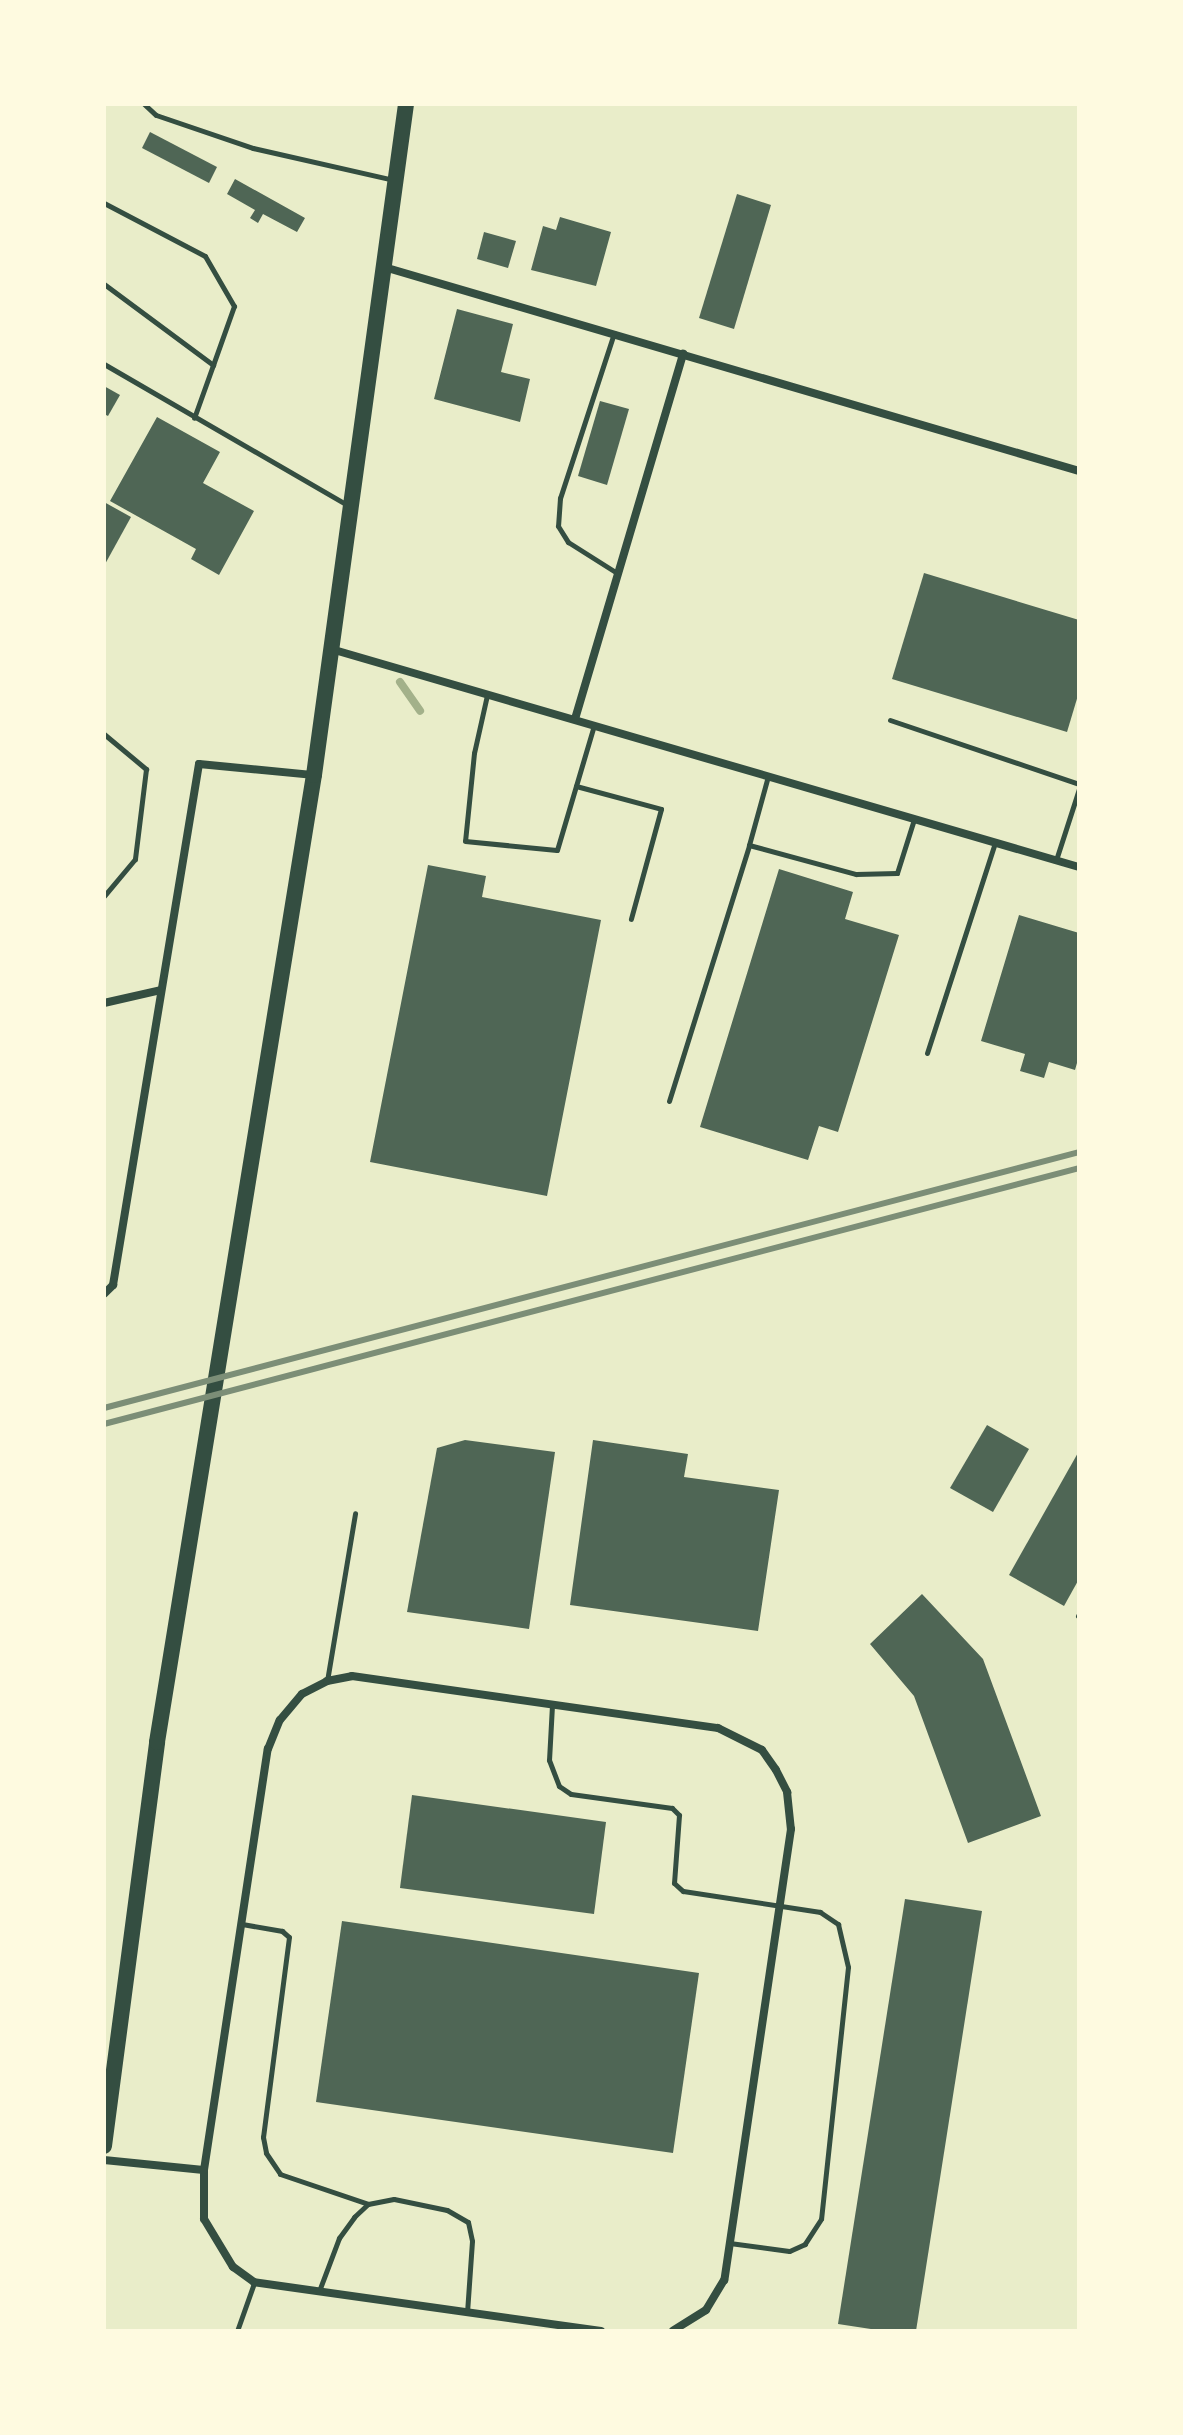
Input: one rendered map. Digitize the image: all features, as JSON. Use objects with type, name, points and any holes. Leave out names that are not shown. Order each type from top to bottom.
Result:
[{"type":"main road","points":[[104,2146],[157,1742],[205,1464],[314,775],[406,104]]},
{"type":"street","points":[[383,267],[1079,471]]},
{"type":"street","points":[[575,719],[683,354]]},
{"type":"street","points":[[330,648],[1079,867]]},
{"type":"street","points":[[104,1294],[113,1285],[199,764],[314,775]]},
{"type":"street","points":[[104,1003],[161,990]]},
{"type":"street","points":[[601,2331],[254,2282],[233,2267],[204,2219],[204,2170],[268,1749],[280,1720],[302,1694],[327,1681],[352,1676],[718,1728],[762,1750],[787,1792],[791,1829],[724,2280],[706,2310],[680,2330]]},
{"type":"street","points":[[104,2160],[204,2170]]},
{"type":"lane","points":[[144,104],[156,115],[253,148],[395,180]]},
{"type":"lane","points":[[104,203],[205,256],[234,306],[194,418]]},
{"type":"lane","points":[[104,284],[213,365]]},
{"type":"lane","points":[[614,333],[560,498],[558,526],[568,542],[618,573]]},
{"type":"lane","points":[[104,364],[350,507]]},
{"type":"lane","points":[[487,694],[465,841],[557,850],[594,725]]},
{"type":"lane","points":[[890,720],[1079,787],[1055,861]]},
{"type":"lane","points":[[104,734],[146,769],[135,859],[104,896]]},
{"type":"lane","points":[[669,1101],[768,776]]},
{"type":"lane","points":[[576,786],[661,809],[631,919]]},
{"type":"lane","points":[[749,845],[856,874],[897,873],[914,819]]},
{"type":"lane","points":[[927,1053],[995,843]]},
{"type":"lane","points":[[327,1681],[355,1513]]},
{"type":"lane","points":[[552,1704],[549,1760],[559,1786],[571,1794],[672,1808],[679,1815],[674,1883],[683,1891],[715,1899],[820,1912],[838,1924],[848,1967],[821,2219],[805,2244],[789,2251],[729,2243]]},
{"type":"lane","points":[[241,1924],[282,1931],[289,1937],[263,2137],[266,2153],[280,2174],[368,2204],[394,2199],[447,2210],[468,2222],[472,2241],[467,2312]]},
{"type":"lane","points":[[319,2291],[339,2238],[368,2204]]},
{"type":"lane","points":[[237,2331],[254,2282]]},
{"type":"building","points":[[150,132],[217,167],[209,183],[142,148]]},
{"type":"building","points":[[235,179],[305,218],[297,232],[263,214],[258,223],[250,218],[255,210],[227,194]]},
{"type":"building","points":[[737,194],[771,205],[734,329],[699,318]]},
{"type":"building","points":[[560,217],[611,232],[596,286],[531,270],[543,226],[556,230]]},
{"type":"building","points":[[484,232],[516,241],[508,268],[477,259]]},
{"type":"building","points":[[457,309],[513,324],[501,372],[530,379],[520,422],[434,399]]},
{"type":"building","points":[[104,386],[120,395],[108,416],[104,414]]},
{"type":"building","points":[[600,401],[629,409],[607,485],[578,476]]},
{"type":"building","points":[[157,417],[220,452],[203,483],[254,511],[219,575],[191,559],[196,549],[110,501]]},
{"type":"building","points":[[104,502],[131,517],[104,566]]},
{"type":"building","points":[[924,573],[1079,620],[1079,692],[1067,732],[892,679]]},
{"type":"building","points":[[428,865],[486,876],[482,897],[601,920],[547,1196],[370,1162]]},
{"type":"building","points":[[779,869],[853,892],[845,919],[899,935],[838,1132],[819,1126],[808,1160],[700,1127]]},
{"type":"building","points":[[1019,915],[1079,933],[1079,1056],[1075,1070],[1049,1062],[1044,1078],[1020,1071],[1025,1054],[981,1041]]},
{"type":"building","points":[[987,1425],[1029,1449],[993,1512],[950,1488]]},
{"type":"building","points":[[465,1440],[555,1452],[529,1629],[407,1612],[437,1448]]},
{"type":"building","points":[[593,1440],[688,1454],[684,1477],[779,1490],[758,1631],[570,1605]]},
{"type":"building","points":[[1079,1451],[1079,1579],[1064,1606],[1009,1575]]},
{"type":"building","points":[[922,1594],[983,1659],[1041,1816],[968,1843],[914,1696],[870,1644]]},
{"type":"building","points":[[412,1795],[606,1822],[594,1914],[400,1888]]},
{"type":"building","points":[[905,1899],[982,1911],[916,2331],[884,2331],[838,2324]]},
{"type":"building","points":[[342,1921],[699,1973],[673,2153],[316,2102]]},
{"type":"waterway","points":[[400,682],[420,711]]},
{"type":"railway","points":[[104,1408],[1079,1152]]},
{"type":"railway","points":[[104,1424],[1079,1168]]}]
